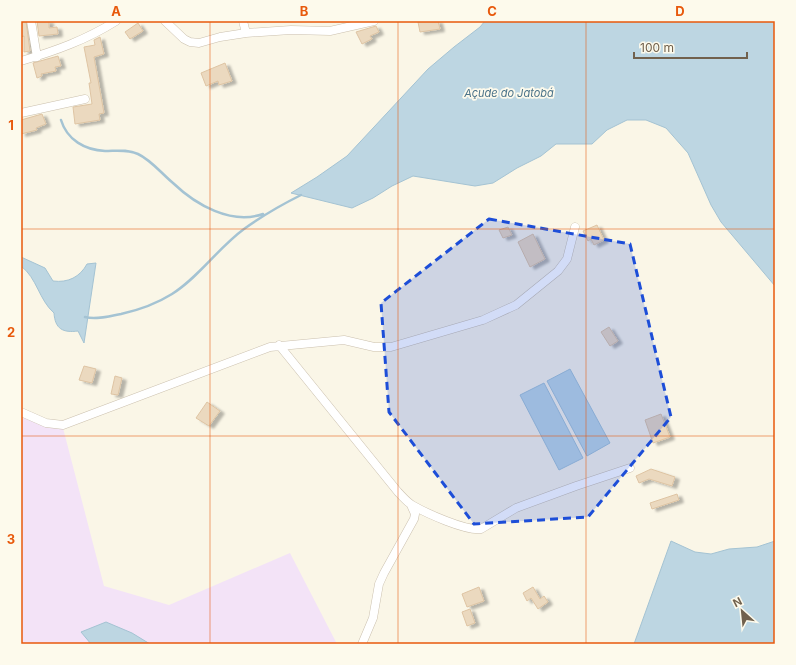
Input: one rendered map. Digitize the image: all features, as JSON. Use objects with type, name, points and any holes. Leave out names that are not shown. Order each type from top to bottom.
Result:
[{"type":"street","points":[[31,21],[37,57]]},
{"type":"street","points":[[21,61],[37,57],[91,37],[116,21]]},
{"type":"street","points":[[165,21],[184,40],[190,42],[199,42],[246,33],[291,30],[330,31],[374,21]]},
{"type":"street","points":[[243,21],[246,33]]},
{"type":"street","points":[[21,113],[85,99]]},
{"type":"street","points":[[21,412],[46,423],[63,425],[257,350],[279,345],[344,340],[374,347],[391,347],[450,331],[503,312],[516,305],[563,266],[567,259],[575,227]]},
{"type":"street","points":[[279,345],[376,466],[411,505],[415,514],[414,519],[379,584],[373,618],[362,644]]},
{"type":"street","points":[[411,505],[460,526],[481,529],[516,508],[630,468]]},
{"type":"highlighted area","points":[[489,219],[630,244],[671,417],[588,517],[474,524],[389,412],[381,303]]},
{"type":"shaded area","points":[[21,415],[63,428],[104,586],[169,605],[290,553],[337,644],[21,644]]},
{"type":"water","name":"Açude do Jatobá","points":[[485,21],[775,21],[775,286],[721,222],[711,205],[688,153],[666,128],[646,120],[627,120],[607,130],[592,144],[556,144],[541,156],[517,168],[493,183],[475,186],[413,176],[352,208],[291,193],[347,156],[428,69],[480,27]]},
{"type":"water","points":[[21,257],[45,268],[53,281],[69,280],[77,276],[87,264],[96,263],[84,343],[78,331],[64,330],[58,326],[54,313],[45,302],[31,277],[21,266]]},
{"type":"water","points":[[570,369],[610,443],[587,456],[547,381]]},
{"type":"water","points":[[544,383],[583,458],[559,470],[520,395]]},
{"type":"water","points":[[671,541],[695,552],[711,554],[729,549],[757,547],[775,541],[775,644],[634,644]]},
{"type":"water","points":[[106,622],[132,633],[150,644],[91,644],[81,632]]},
{"type":"building","points":[[21,21],[26,21],[30,51],[24,52],[24,36],[21,37]]},
{"type":"building","points":[[37,21],[49,21],[49,28],[57,27],[58,34],[39,36]]},
{"type":"building","points":[[438,21],[440,29],[420,32],[418,22]]},
{"type":"building","points":[[138,23],[143,31],[130,39],[125,32]]},
{"type":"building","points":[[376,26],[379,32],[370,36],[372,39],[362,44],[356,32]]},
{"type":"building","points":[[100,37],[104,54],[94,57],[104,113],[99,114],[100,120],[75,124],[73,107],[92,104],[89,83],[91,83],[84,47],[95,45],[94,40]]},
{"type":"building","points":[[58,56],[61,66],[55,67],[56,71],[41,74],[42,76],[37,78],[33,63]]},
{"type":"building","points":[[225,63],[232,81],[219,85],[218,81],[206,86],[201,73]]},
{"type":"building","points":[[42,114],[46,124],[36,128],[37,130],[21,134],[21,120]]},
{"type":"building","points":[[597,225],[604,240],[594,245],[591,239],[588,241],[583,231]]},
{"type":"building","points":[[508,227],[512,235],[503,238],[499,230]]},
{"type":"building","points":[[533,234],[545,259],[530,267],[518,242]]},
{"type":"building","points":[[609,327],[618,341],[610,346],[601,332]]},
{"type":"building","points":[[84,366],[96,369],[92,383],[79,380]]},
{"type":"building","points":[[115,376],[122,378],[118,395],[111,394]]},
{"type":"building","points":[[207,402],[220,411],[209,426],[196,418]]},
{"type":"building","points":[[661,414],[670,437],[653,443],[645,420]]},
{"type":"building","points":[[651,469],[675,477],[672,486],[649,479],[639,483],[636,476]]},
{"type":"building","points":[[677,494],[679,500],[652,509],[650,503]]},
{"type":"building","points":[[479,587],[484,601],[467,607],[462,594]]},
{"type":"building","points":[[533,587],[540,599],[544,596],[548,602],[538,609],[531,598],[527,601],[523,593]]},
{"type":"building","points":[[470,609],[475,623],[467,626],[462,612]]},
{"type":"waterway","points":[[61,120],[68,133],[78,143],[91,149],[134,152],[152,163],[192,199],[215,211],[239,217],[251,217],[263,214]]},
{"type":"waterway","points":[[85,317],[108,317],[147,306],[166,298],[182,287],[244,229],[301,195]]}]
